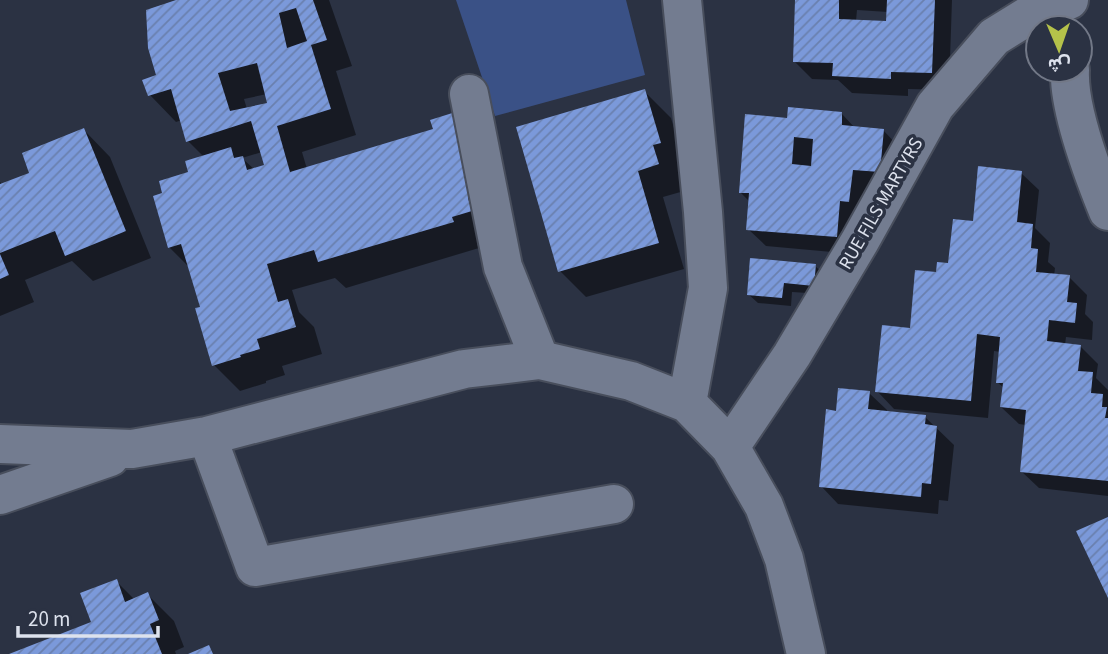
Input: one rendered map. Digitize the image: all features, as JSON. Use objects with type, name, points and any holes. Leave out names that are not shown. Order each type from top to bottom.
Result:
[{"type":"street","points":[[682,0],[708,288],[687,403]]},
{"type":"street","name":"RUE FILS MARTYRS","points":[[730,447],[792,355],[860,241],[935,106],[994,37],[1031,15],[1069,0]]},
{"type":"street","points":[[1070,84],[1078,126],[1108,211]]},
{"type":"street","points":[[470,94],[503,267],[540,360]]},
{"type":"street","points":[[0,495],[132,449],[208,436],[464,369],[540,360],[631,381],[687,403],[730,447],[764,506],[784,559],[806,654]]},
{"type":"street","points":[[208,436],[255,567],[614,504]]},
{"type":"street","points":[[0,444],[132,449]]},
{"type":"shaded area","points":[[456,0],[626,0],[645,75],[495,116]]},
{"type":"building","points":[[176,0],[313,0],[327,40],[311,45],[331,109],[277,126],[290,172],[433,129],[430,120],[462,110],[479,196],[468,198],[472,211],[452,217],[454,222],[318,262],[314,250],[267,264],[278,302],[288,299],[296,327],[257,339],[260,349],[212,366],[195,308],[200,307],[181,244],[168,248],[153,196],[162,193],[159,181],[188,172],[185,161],[231,147],[234,158],[243,156],[247,170],[264,165],[251,121],[186,142],[171,89],[148,96],[142,80],[156,75],[148,48],[146,10]],"holes":[[[296,8],[307,41],[287,48],[279,13]],[[257,63],[267,103],[230,111],[218,73]]]},
{"type":"building","points":[[795,0],[839,0],[839,19],[886,21],[887,0],[935,0],[932,73],[891,72],[891,79],[832,76],[833,63],[793,62]]},
{"type":"building","points":[[645,89],[661,143],[653,145],[659,164],[638,171],[659,243],[558,272],[516,127]]},
{"type":"building","points":[[788,107],[842,112],[842,125],[884,129],[880,172],[853,170],[849,202],[840,201],[837,237],[746,230],[749,193],[739,193],[745,114],[787,118]],"holes":[[[794,137],[813,139],[811,166],[792,164]]]},
{"type":"building","points":[[84,128],[126,231],[65,256],[55,231],[0,253],[0,184],[29,173],[22,153]]},
{"type":"building","points":[[978,166],[1022,171],[1017,222],[1033,224],[1031,248],[1038,249],[1036,272],[1070,275],[1067,302],[1077,303],[1075,323],[1049,320],[1047,341],[1081,345],[1078,371],[1093,372],[1091,393],[1103,394],[1102,407],[1107,407],[1105,418],[1108,418],[1108,481],[1020,472],[1026,410],[1000,407],[1003,383],[996,383],[1000,337],[977,334],[971,401],[875,392],[882,325],[910,328],[915,270],[936,272],[937,262],[948,263],[953,219],[973,221]]},
{"type":"building","points":[[0,254],[9,275],[0,279]]},
{"type":"building","points":[[750,258],[816,264],[814,286],[784,283],[782,298],[747,295]]},
{"type":"building","points":[[838,388],[870,391],[868,409],[926,415],[925,424],[937,426],[931,484],[922,483],[921,497],[819,487],[826,409],[836,411]]},
{"type":"building","points":[[1108,517],[1108,598],[1076,531]]},
{"type":"building","points":[[117,579],[125,602],[148,592],[159,620],[150,624],[162,654],[9,654],[91,622],[80,593]]},
{"type":"building","points":[[209,645],[213,654],[188,654]]}]
